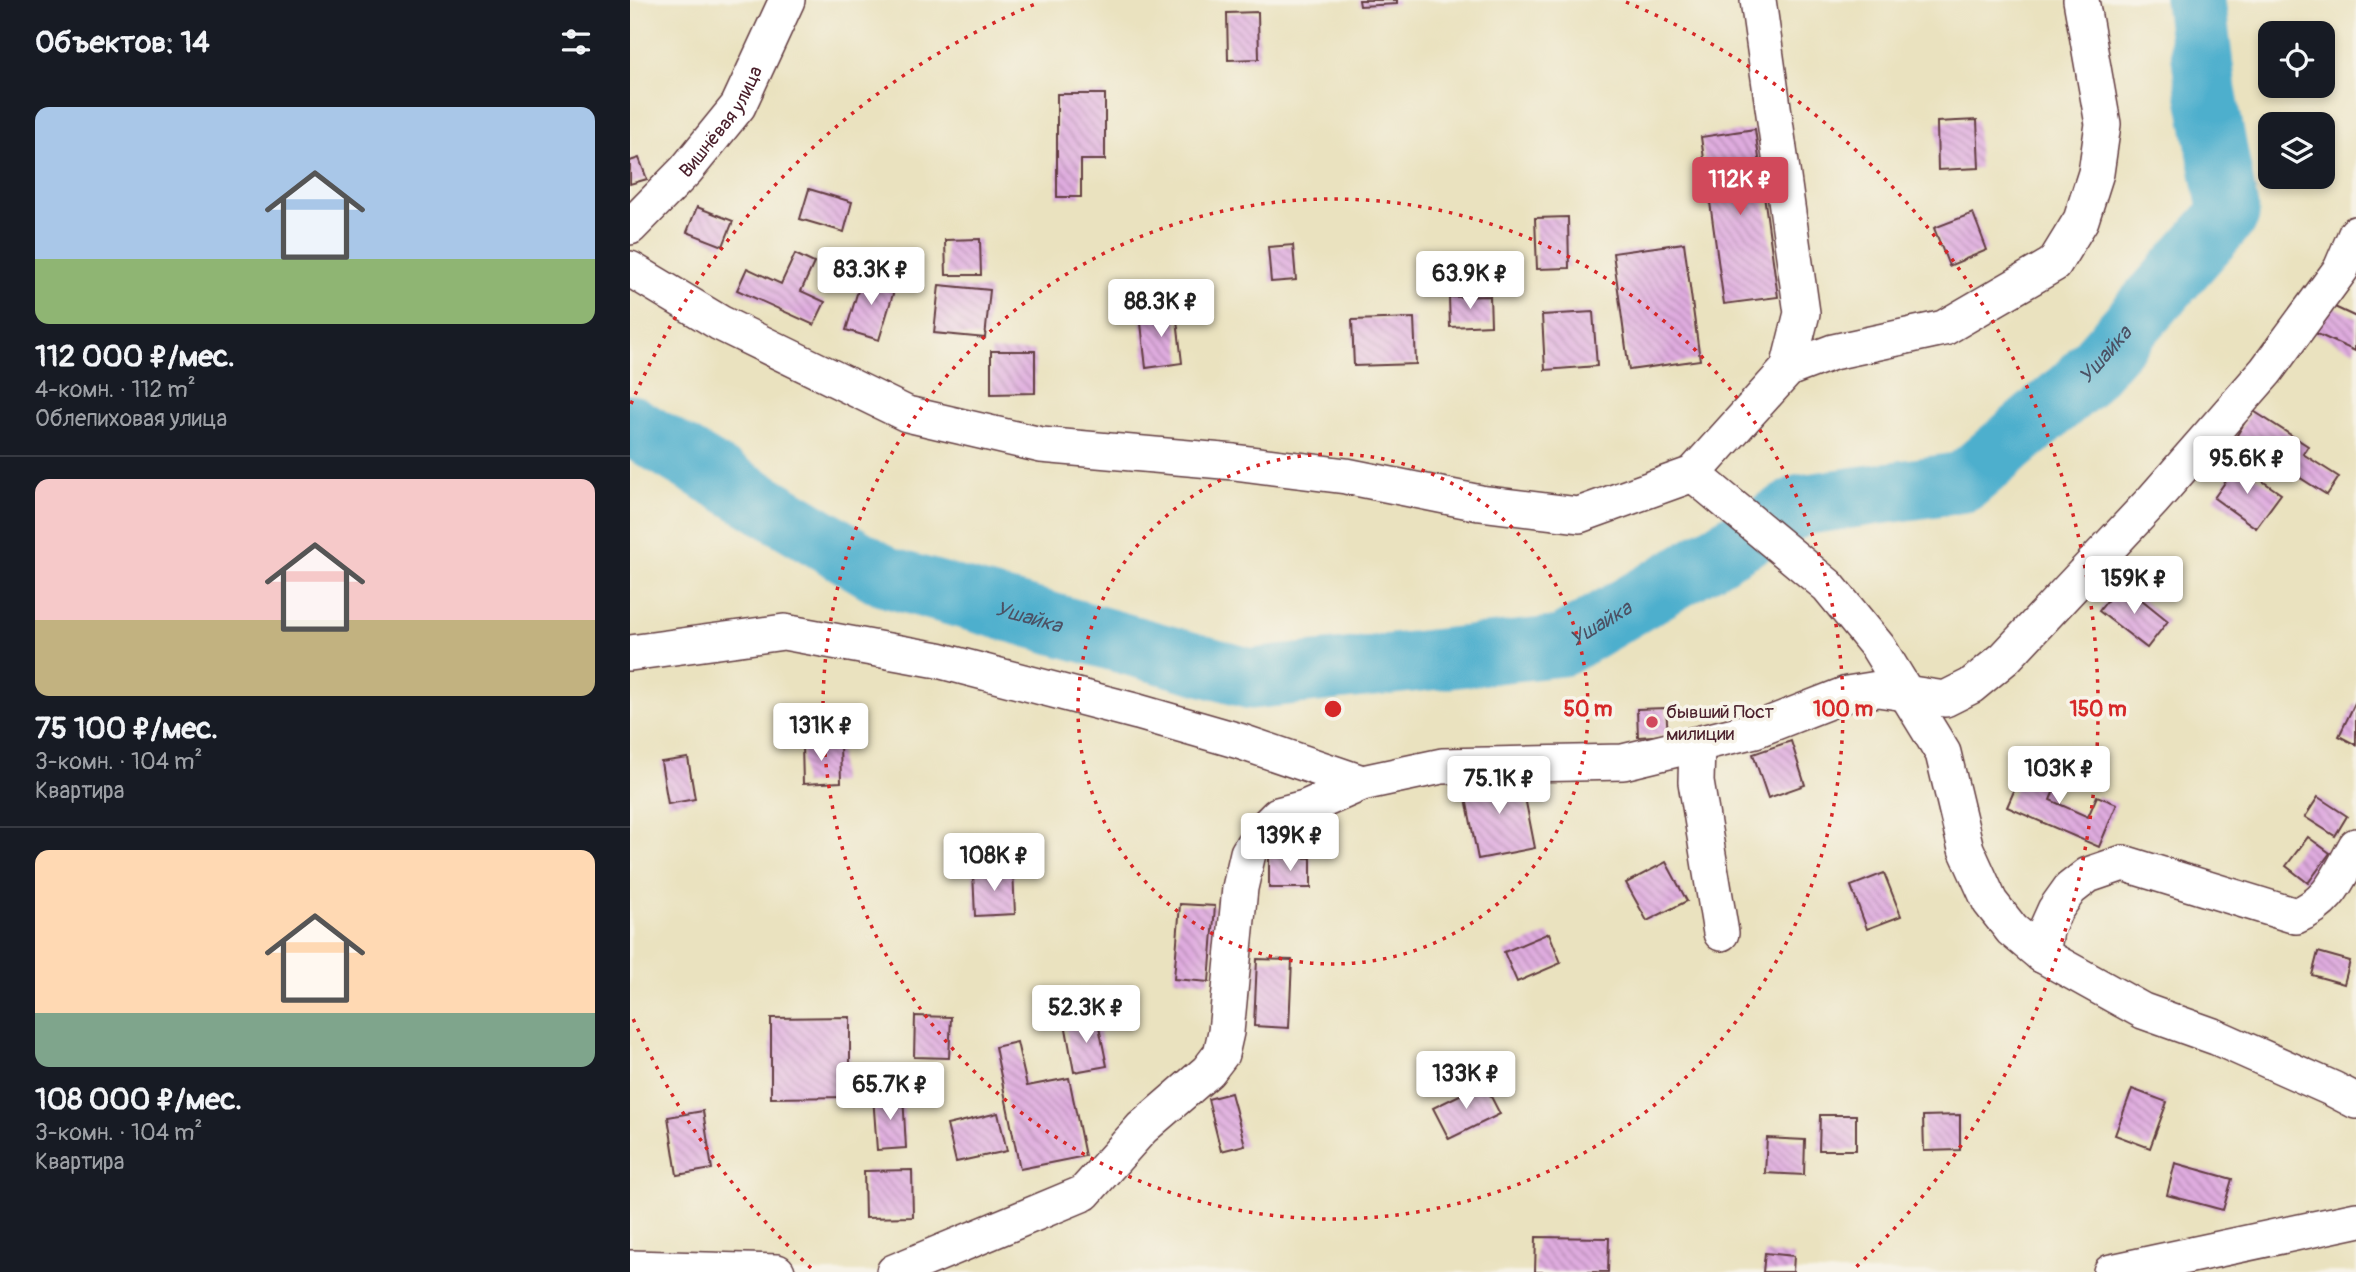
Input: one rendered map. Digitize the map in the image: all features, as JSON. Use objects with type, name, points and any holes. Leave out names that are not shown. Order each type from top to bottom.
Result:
[{"type":"street","name":"Вишнёвая улица","points":[[630,228],[686,170],[738,106],[788,0]]},
{"type":"street","points":[[630,269],[720,323],[907,414],[1041,445],[1234,462],[1346,476],[1480,503],[1580,515],[1701,481],[1788,369],[1802,313],[1758,0]]},
{"type":"street","points":[[1788,369],[1833,352],[1944,328],[2054,264],[2081,220],[2096,173],[2103,124],[2081,0]]},
{"type":"street","points":[[894,1272],[1084,1193],[1142,1128],[1208,1071],[1221,1054],[1226,1032],[1240,888],[1248,853],[1261,832],[1278,815],[1305,808],[1362,783],[1442,766],[1623,762],[1755,730],[1847,694],[1878,689],[1945,699],[1971,686],[2005,658],[2153,500],[2266,371],[2341,269],[2356,234]]},
{"type":"street","points":[[1701,481],[1828,586],[1878,647],[1943,752],[1966,849],[1990,902],[2012,930],[2042,955],[2143,1011],[2216,1037],[2356,1101]]},
{"type":"street","points":[[630,653],[784,632],[938,660],[1138,712],[1239,741],[1362,783]]},
{"type":"street","points":[[1697,745],[1696,782],[1721,933]]},
{"type":"street","points":[[2042,955],[2046,930],[2055,910],[2070,889],[2088,875],[2123,863],[2296,916],[2314,908],[2328,895],[2356,846]]},
{"type":"street","points":[[2111,1272],[2356,1220]]},
{"type":"street","points":[[630,1268],[766,1272]]},
{"type":"building","points":[[1359,0],[1397,0],[1397,4],[1360,6]]},
{"type":"building","points":[[1258,12],[1259,59],[1228,60],[1227,13]]},
{"type":"building","points":[[1057,94],[1105,94],[1105,160],[1081,160],[1081,197],[1057,197]]},
{"type":"building","points":[[1977,120],[1979,168],[1938,170],[1937,122]]},
{"type":"building","points":[[1755,129],[1778,297],[1724,304],[1701,137]]},
{"type":"building","points":[[639,158],[647,179],[630,184],[630,161]]},
{"type":"building","points":[[809,189],[852,202],[844,232],[800,219]]},
{"type":"building","points":[[697,207],[733,221],[723,246],[687,232]]},
{"type":"building","points":[[1973,213],[1987,250],[1949,266],[1934,228]]},
{"type":"building","points":[[1568,217],[1569,268],[1537,269],[1535,218]]},
{"type":"building","points":[[980,239],[981,275],[946,275],[945,240]]},
{"type":"building","points":[[1684,243],[1700,360],[1629,370],[1613,253]]},
{"type":"building","points":[[1293,245],[1296,280],[1271,282],[1268,247]]},
{"type":"building","points":[[795,254],[814,263],[801,291],[825,302],[814,325],[737,290],[747,268],[781,284]]},
{"type":"building","points":[[863,274],[896,284],[879,340],[846,330]]},
{"type":"building","points":[[939,285],[990,290],[985,338],[934,333]]},
{"type":"building","points":[[1490,296],[1491,325],[1450,327],[1449,297]]},
{"type":"building","points":[[2326,303],[2356,317],[2355,351],[2313,332]]},
{"type":"building","points":[[1176,311],[1182,363],[1146,368],[1140,314]]},
{"type":"building","points":[[1593,312],[1597,366],[1545,370],[1542,315]]},
{"type":"building","points":[[1414,318],[1416,364],[1354,366],[1352,320]]},
{"type":"building","points":[[991,351],[1035,351],[1035,393],[991,394]]},
{"type":"building","points":[[2252,410],[2308,446],[2303,454],[2339,477],[2327,495],[2236,437]]},
{"type":"building","points":[[2238,464],[2281,494],[2256,528],[2214,498]]},
{"type":"building","points":[[2121,583],[2168,621],[2147,648],[2099,611]]},
{"type":"building","points":[[2356,701],[2356,745],[2339,736]]},
{"type":"building","name":"бывший Пост милиции","points":[[1666,708],[1668,735],[1638,737],[1637,709]]},
{"type":"building","points":[[1791,741],[1805,785],[1768,798],[1753,754]]},
{"type":"building","points":[[840,743],[841,782],[803,784],[802,744]]},
{"type":"building","points":[[688,758],[695,799],[668,804],[661,762]]},
{"type":"building","points":[[2027,761],[2060,776],[2050,800],[2088,817],[2097,796],[2117,804],[2099,847],[2007,807]]},
{"type":"building","points":[[1520,772],[1535,848],[1478,859],[1463,783]]},
{"type":"building","points":[[2318,797],[2347,816],[2335,836],[2305,817]]},
{"type":"building","points":[[2308,837],[2330,853],[2308,883],[2286,866]]},
{"type":"building","points":[[1269,857],[1311,858],[1311,888],[1269,888]]},
{"type":"building","points":[[1666,862],[1687,901],[1647,921],[1626,883]]},
{"type":"building","points":[[1013,870],[1015,914],[975,916],[973,872]]},
{"type":"building","points":[[1884,873],[1901,916],[1867,929],[1851,886]]},
{"type":"building","points":[[1180,904],[1215,906],[1209,982],[1174,979]]},
{"type":"building","points":[[1549,933],[1561,963],[1517,982],[1504,952]]},
{"type":"building","points":[[2318,952],[2350,961],[2344,984],[2312,975]]},
{"type":"building","points":[[1257,959],[1292,960],[1289,1028],[1254,1026]]},
{"type":"building","points":[[915,1016],[951,1017],[949,1058],[914,1057]]},
{"type":"building","points":[[850,1017],[850,1097],[771,1098],[771,1018]]},
{"type":"building","points":[[1097,1017],[1107,1066],[1074,1072],[1065,1023]]},
{"type":"building","points":[[1017,1042],[1027,1086],[1069,1078],[1085,1156],[1020,1169],[995,1047]]},
{"type":"building","points":[[1484,1083],[1500,1114],[1449,1139],[1433,1108]]},
{"type":"building","points":[[2132,1089],[2167,1102],[2150,1148],[2115,1135]]},
{"type":"building","points":[[1231,1093],[1245,1145],[1221,1151],[1208,1099]]},
{"type":"building","points":[[903,1094],[906,1148],[877,1150],[873,1096]]},
{"type":"building","points":[[703,1111],[712,1169],[677,1175],[668,1117]]},
{"type":"building","points":[[998,1113],[1007,1151],[956,1162],[947,1125]]},
{"type":"building","points":[[1820,1115],[1856,1115],[1856,1150],[1819,1150]]},
{"type":"building","points":[[1960,1115],[1960,1150],[1924,1151],[1923,1116]]},
{"type":"building","points":[[1767,1138],[1805,1140],[1804,1175],[1765,1173]]},
{"type":"building","points":[[2175,1163],[2232,1179],[2223,1210],[2167,1195]]},
{"type":"building","points":[[912,1170],[913,1217],[865,1218],[864,1171]]},
{"type":"building","points":[[1536,1237],[1609,1238],[1608,1272],[1535,1272]]},
{"type":"building","points":[[1765,1253],[1794,1256],[1793,1272],[1763,1272]]},
{"type":"waterway","name":"Ушайка","points":[[630,425],[886,577],[1251,679],[1562,646],[1801,505],[1964,482],[2079,384],[2229,214],[2206,91],[2195,0]]},
{"type":"place","name":"бывший Пост милиции","points":[[1652,722]]}]
